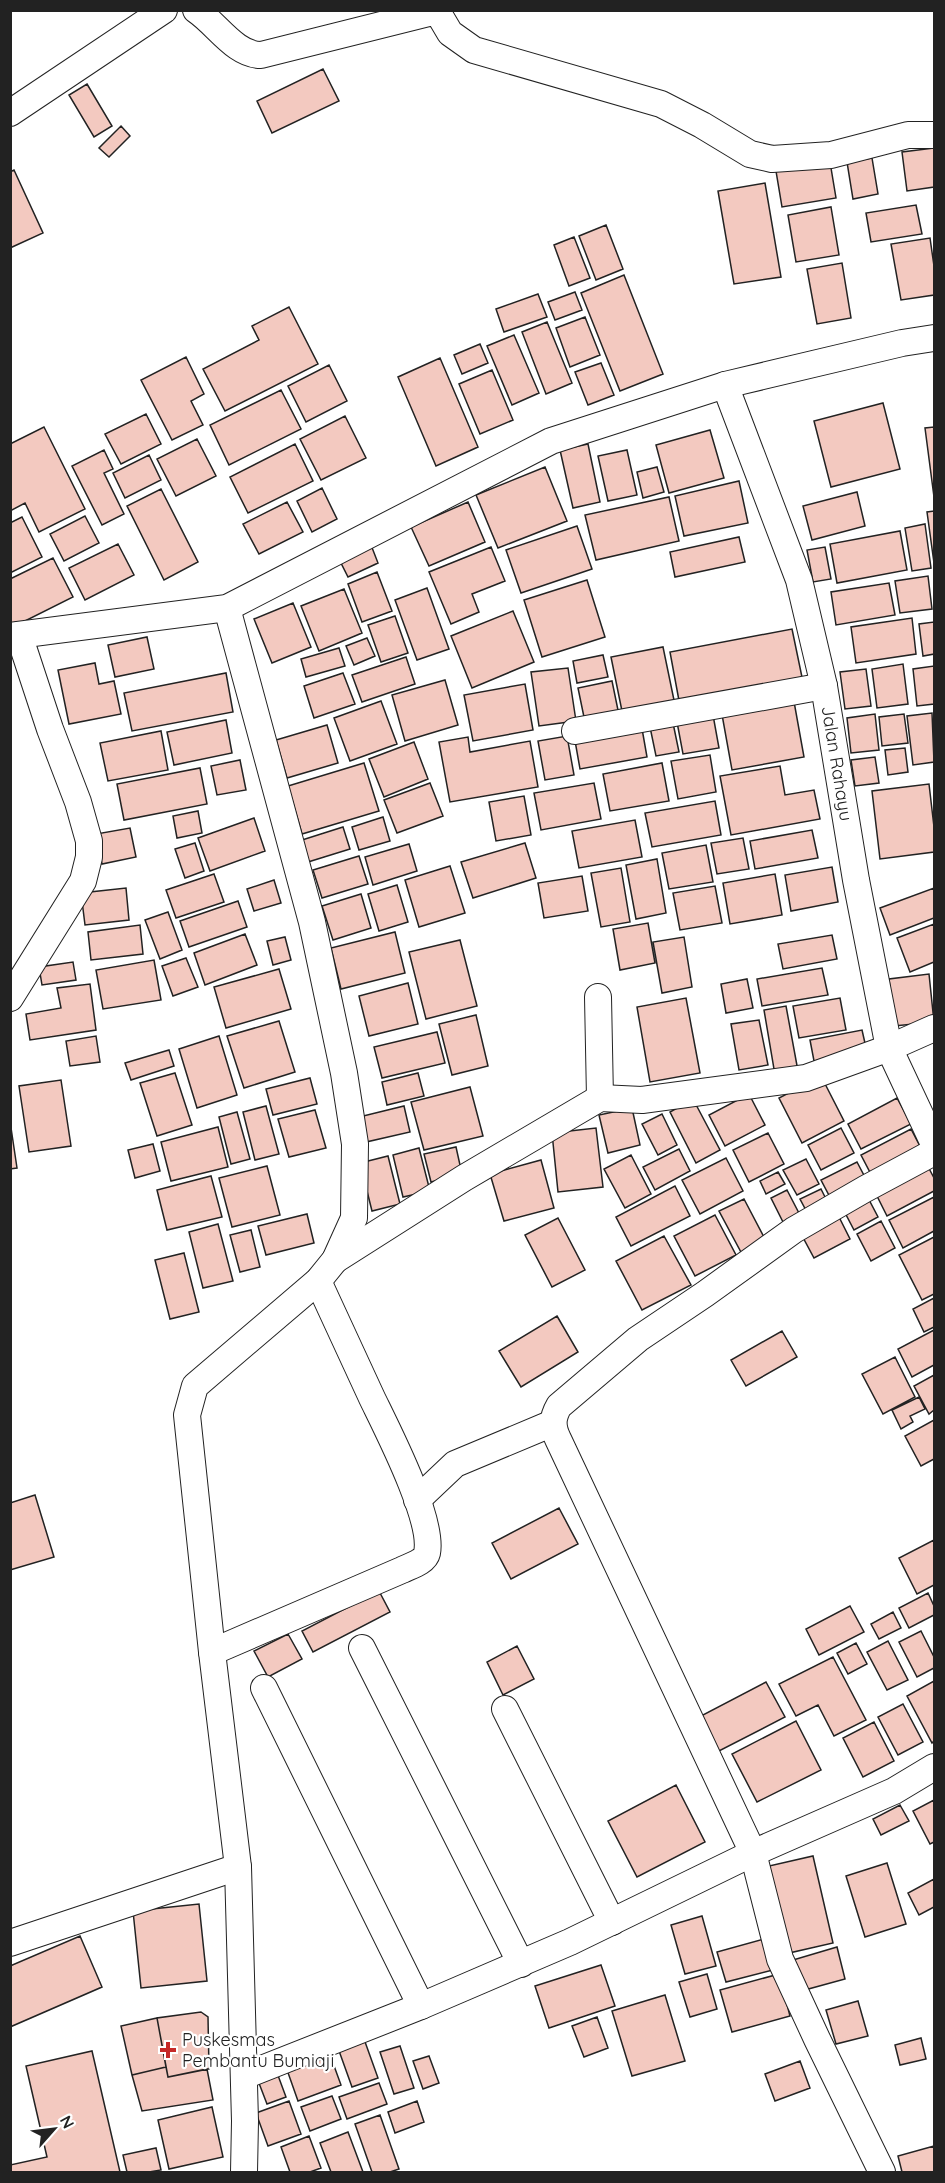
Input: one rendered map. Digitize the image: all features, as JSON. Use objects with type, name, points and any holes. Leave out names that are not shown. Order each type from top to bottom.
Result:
[{"type":"street","points":[[10,112],[164,10]]},
{"type":"street","points":[[196,10],[243,51],[253,55],[261,55],[437,11],[450,33],[474,50],[661,104],[702,124],[750,154],[772,159],[831,155],[908,135],[934,135]]},
{"type":"street","points":[[10,998],[83,881],[89,857],[89,842],[78,802],[15,636],[227,608],[551,441],[725,385],[902,343],[934,338]]},
{"type":"street","name":"Jalan Rahayu","points":[[725,385],[799,580],[824,686],[856,880],[889,1048],[934,1144]]},
{"type":"street","points":[[227,608],[312,922],[344,1073],[355,1144],[354,1218],[335,1260],[318,1281],[195,1386],[187,1415],[238,1868],[244,2076],[244,2172]]},
{"type":"street","points":[[575,730],[824,686]]},
{"type":"street","points":[[597,997],[600,1098]]},
{"type":"street","points":[[335,1260],[464,1178],[600,1098],[642,1100],[806,1078],[889,1048],[934,1028]]},
{"type":"street","points":[[882,2172],[780,1959],[753,1853],[558,1439],[553,1423],[559,1406],[638,1339],[794,1230],[934,1152]]},
{"type":"street","points":[[212,1652],[424,1559],[427,1554],[427,1534],[417,1500],[318,1281]]},
{"type":"street","points":[[417,1500],[455,1464],[553,1423]]},
{"type":"street","points":[[362,1648],[521,1964]]},
{"type":"street","points":[[264,1688],[421,2006]]},
{"type":"street","points":[[505,1709],[612,1922]]},
{"type":"street","points":[[244,2076],[521,1964],[753,1853],[894,1791],[934,1767]]},
{"type":"street","points":[[10,1943],[238,1868]]},
{"type":"building","points":[[323,69],[339,101],[272,133],[257,101]]},
{"type":"building","points":[[87,84],[112,126],[94,137],[69,95]]},
{"type":"building","points":[[121,126],[130,136],[109,157],[99,148]]},
{"type":"building","points":[[934,148],[934,187],[907,191],[902,152]]},
{"type":"building","points":[[872,158],[878,194],[853,199],[847,162]]},
{"type":"building","points":[[830,162],[836,198],[782,207],[776,171]]},
{"type":"building","points":[[14,170],[43,233],[10,248],[10,172]]},
{"type":"building","points":[[765,183],[781,277],[734,284],[718,191]]},
{"type":"building","points":[[916,205],[922,234],[871,242],[866,213]]},
{"type":"building","points":[[831,207],[839,255],[796,262],[788,215]]},
{"type":"building","points":[[606,225],[623,269],[596,280],[579,236]]},
{"type":"building","points":[[574,237],[590,278],[569,286],[554,245]]},
{"type":"building","points":[[930,238],[934,266],[934,295],[901,300],[891,244]]},
{"type":"building","points":[[842,263],[851,318],[817,324],[807,269]]},
{"type":"building","points":[[624,275],[663,374],[620,391],[581,293]]},
{"type":"building","points":[[575,292],[582,310],[555,320],[548,302]]},
{"type":"building","points":[[538,294],[547,317],[504,332],[496,309]]},
{"type":"building","points":[[289,307],[318,364],[225,411],[203,369],[259,340],[252,326]]},
{"type":"building","points":[[585,317],[600,355],[570,367],[556,328]]},
{"type":"building","points":[[547,322],[572,383],[546,394],[522,332]]},
{"type":"building","points":[[514,335],[539,393],[512,405],[487,346]]},
{"type":"building","points":[[480,344],[488,363],[462,374],[454,355]]},
{"type":"building","points":[[186,357],[204,394],[191,401],[203,425],[172,440],[141,380]]},
{"type":"building","points":[[440,358],[478,447],[436,466],[398,377]]},
{"type":"building","points":[[601,363],[614,395],[588,405],[575,372]]},
{"type":"building","points":[[329,365],[347,401],[306,422],[288,386]]},
{"type":"building","points":[[492,370],[513,420],[480,434],[459,384]]},
{"type":"building","points":[[281,390],[301,429],[229,465],[210,425]]},
{"type":"building","points":[[883,403],[900,469],[831,487],[814,421]]},
{"type":"building","points":[[146,414],[161,444],[121,464],[105,434]]},
{"type":"building","points":[[345,416],[366,458],[321,480],[300,439]]},
{"type":"building","points":[[44,427],[85,509],[39,532],[25,503],[10,511],[10,444]]},
{"type":"building","points":[[934,427],[934,497],[925,428]]},
{"type":"building","points":[[710,430],[724,478],[669,493],[656,445]]},
{"type":"building","points":[[197,439],[216,476],[176,496],[157,459]]},
{"type":"building","points":[[295,444],[313,481],[248,513],[230,477]]},
{"type":"building","points":[[588,444],[600,502],[573,508],[560,450]]},
{"type":"building","points":[[104,450],[113,469],[104,473],[124,514],[102,525],[72,466]]},
{"type":"building","points":[[627,450],[637,495],[608,501],[598,456]]},
{"type":"building","points":[[149,455],[161,480],[125,498],[113,473]]},
{"type":"building","points":[[545,467],[567,521],[498,548],[476,495]]},
{"type":"building","points":[[657,467],[664,492],[643,498],[637,472]]},
{"type":"building","points":[[739,481],[748,523],[684,536],[675,496]]},
{"type":"building","points":[[322,488],[337,519],[312,532],[297,501]]},
{"type":"building","points":[[161,489],[198,562],[164,580],[127,506]]},
{"type":"building","points":[[857,492],[865,526],[812,540],[803,506]]},
{"type":"building","points":[[669,497],[679,541],[596,560],[585,515]]},
{"type":"building","points":[[287,502],[303,532],[259,554],[243,524]]},
{"type":"building","points":[[468,502],[485,542],[429,566],[411,527]]},
{"type":"building","points":[[934,511],[934,563],[927,512]]},
{"type":"building","points":[[85,516],[99,543],[64,561],[50,534]]},
{"type":"building","points":[[22,517],[42,557],[10,573],[10,523]]},
{"type":"building","points":[[925,524],[931,568],[912,571],[905,528]]},
{"type":"building","points":[[577,526],[592,569],[521,593],[506,550]]},
{"type":"building","points":[[900,531],[907,570],[837,583],[830,544]]},
{"type":"building","points":[[739,537],[745,562],[675,577],[670,552]]},
{"type":"building","points":[[118,544],[134,575],[85,600],[69,568]]},
{"type":"building","points":[[371,545],[378,563],[348,577],[339,559]]},
{"type":"building","points":[[491,547],[505,581],[472,594],[479,612],[451,624],[429,572]]},
{"type":"building","points":[[825,547],[831,579],[813,582],[807,550]]},
{"type":"building","points":[[53,558],[73,597],[11,628],[10,579]]},
{"type":"building","points":[[377,572],[392,611],[362,622],[348,584]]},
{"type":"building","points":[[928,576],[932,609],[900,613],[895,581]]},
{"type":"building","points":[[587,580],[605,637],[542,657],[524,600]]},
{"type":"building","points":[[889,583],[895,615],[836,625],[831,592]]},
{"type":"building","points":[[427,588],[449,649],[417,660],[395,600]]},
{"type":"building","points":[[344,589],[362,633],[319,651],[301,606]]},
{"type":"building","points":[[293,603],[311,647],[272,663],[254,619]]},
{"type":"building","points":[[513,611],[534,662],[472,688],[451,636]]},
{"type":"building","points":[[395,616],[408,653],[381,662],[368,625]]},
{"type":"building","points":[[912,618],[916,654],[856,663],[851,627]]},
{"type":"building","points":[[934,622],[934,654],[923,656],[919,624]]},
{"type":"building","points":[[792,629],[803,682],[680,706],[670,652]]},
{"type":"building","points":[[147,637],[154,669],[115,677],[108,645]]},
{"type":"building","points":[[367,638],[375,656],[354,665],[346,646]]},
{"type":"building","points":[[663,647],[675,705],[623,716],[611,657]]},
{"type":"building","points":[[339,648],[345,666],[306,677],[301,659]]},
{"type":"building","points":[[603,655],[608,677],[577,683],[573,661]]},
{"type":"building","points":[[406,657],[415,684],[362,702],[352,675]]},
{"type":"building","points":[[95,663],[99,684],[114,681],[121,714],[69,724],[58,670]]},
{"type":"building","points":[[903,664],[908,704],[877,708],[872,669]]},
{"type":"building","points":[[934,666],[934,704],[917,706],[913,669]]},
{"type":"building","points":[[568,668],[576,721],[539,726],[531,672]]},
{"type":"building","points":[[866,669],[871,706],[845,709],[840,672]]},
{"type":"building","points":[[226,673],[233,712],[132,731],[124,693]]},
{"type":"building","points":[[343,673],[355,704],[314,718],[304,686]]},
{"type":"building","points":[[445,680],[458,725],[405,741],[392,695]]},
{"type":"building","points":[[612,681],[619,715],[585,722],[578,688]]},
{"type":"building","points":[[525,684],[533,730],[473,741],[464,695]]},
{"type":"building","points":[[793,696],[804,757],[732,770],[721,709]]},
{"type":"building","points":[[381,701],[397,744],[350,761],[334,718]]},
{"type":"building","points":[[932,713],[934,762],[913,765],[907,716]]},
{"type":"building","points":[[875,714],[879,750],[851,753],[847,718]]},
{"type":"building","points":[[904,714],[908,743],[882,746],[879,717]]},
{"type":"building","points":[[713,715],[719,748],[683,754],[677,722]]},
{"type":"building","points":[[226,720],[232,753],[174,765],[167,732]]},
{"type":"building","points":[[641,723],[647,757],[580,769],[574,735]]},
{"type":"building","points":[[673,723],[679,752],[656,756],[650,727]]},
{"type":"building","points":[[327,725],[338,763],[287,778],[276,740]]},
{"type":"building","points":[[161,731],[168,770],[108,781],[100,743]]},
{"type":"building","points":[[567,736],[574,775],[545,780],[538,741]]},
{"type":"building","points":[[468,737],[470,752],[530,741],[538,787],[450,802],[439,742]]},
{"type":"building","points":[[414,742],[428,779],[384,797],[369,759]]},
{"type":"building","points":[[905,748],[908,772],[888,775],[885,750]]},
{"type":"building","points":[[710,755],[716,792],[678,799],[671,761]]},
{"type":"building","points":[[875,757],[879,783],[855,786],[851,760]]},
{"type":"building","points":[[240,760],[246,790],[217,795],[211,766]]},
{"type":"building","points":[[364,763],[379,811],[302,834],[288,786]]},
{"type":"building","points":[[662,763],[669,801],[610,811],[603,774]]},
{"type":"building","points":[[780,766],[785,795],[814,790],[820,819],[731,835],[720,776]]},
{"type":"building","points":[[200,768],[207,804],[124,820],[117,784]]},
{"type":"building","points":[[430,783],[443,816],[397,833],[384,800]]},
{"type":"building","points":[[594,783],[601,819],[541,830],[534,793]]},
{"type":"building","points":[[929,784],[934,827],[934,852],[880,859],[872,791]]},
{"type":"building","points":[[524,796],[531,835],[496,841],[489,802]]},
{"type":"building","points":[[715,801],[721,835],[652,847],[645,813]]},
{"type":"building","points":[[198,811],[202,833],[177,838],[173,816]]},
{"type":"building","points":[[383,817],[390,841],[359,850],[352,827]]},
{"type":"building","points":[[254,818],[265,851],[210,871],[198,838]]},
{"type":"building","points":[[635,820],[642,857],[579,868],[572,831]]},
{"type":"building","points":[[343,827],[350,849],[308,862],[302,840]]},
{"type":"building","points":[[130,828],[136,857],[102,864],[96,834]]},
{"type":"building","points":[[812,830],[818,858],[755,869],[750,841]]},
{"type":"building","points":[[743,838],[749,869],[717,874],[711,843]]},
{"type":"building","points":[[195,843],[204,871],[185,878],[175,849]]},
{"type":"building","points":[[525,843],[536,878],[473,898],[461,862]]},
{"type":"building","points":[[409,844],[417,871],[373,885],[365,857]]},
{"type":"building","points":[[706,845],[713,882],[669,889],[662,853]]},
{"type":"building","points":[[359,856],[368,884],[322,898],[313,870]]},
{"type":"building","points":[[657,859],[666,913],[636,919],[626,865]]},
{"type":"building","points":[[450,866],[465,913],[419,927],[405,880]]},
{"type":"building","points":[[832,867],[838,902],[791,911],[785,875]]},
{"type":"building","points":[[621,868],[630,922],[601,927],[591,873]]},
{"type":"building","points":[[214,874],[224,902],[176,918],[166,890]]},
{"type":"building","points":[[775,874],[782,915],[730,924],[723,883]]},
{"type":"building","points":[[582,876],[588,911],[544,918],[538,883]]},
{"type":"building","points":[[274,880],[281,903],[254,911],[247,889]]},
{"type":"building","points":[[397,885],[408,922],[379,931],[368,894]]},
{"type":"building","points":[[715,886],[722,923],[680,930],[673,893]]},
{"type":"building","points":[[126,888],[129,920],[85,925],[81,893]]},
{"type":"building","points":[[934,888],[934,918],[890,935],[880,908]]},
{"type":"building","points":[[361,894],[371,928],[333,940],[322,906]]},
{"type":"building","points":[[238,901],[247,927],[189,947],[180,921]]},
{"type":"building","points":[[168,912],[182,950],[160,959],[145,920]]},
{"type":"building","points":[[648,923],[655,963],[620,970],[613,929]]},
{"type":"building","points":[[934,924],[934,962],[910,972],[897,938]]},
{"type":"building","points":[[140,925],[143,954],[91,960],[88,932]]},
{"type":"building","points":[[395,932],[405,973],[341,989],[331,948]]},
{"type":"building","points":[[245,934],[257,965],[205,985],[194,953]]},
{"type":"building","points":[[832,935],[837,959],[783,969],[778,944]]},
{"type":"building","points":[[285,937],[291,960],[273,965],[267,941]]},
{"type":"building","points":[[684,937],[692,987],[662,993],[653,942]]},
{"type":"building","points":[[460,940],[477,1006],[426,1019],[409,952]]},
{"type":"building","points":[[186,958],[198,987],[173,996],[162,966]]},
{"type":"building","points":[[154,960],[161,1000],[103,1009],[96,970]]},
{"type":"building","points":[[73,962],[76,980],[42,985],[39,967]]},
{"type":"building","points":[[822,968],[828,995],[762,1006],[757,979]]},
{"type":"building","points":[[279,969],[291,1009],[226,1028],[214,987]]},
{"type":"building","points":[[929,974],[934,1022],[894,1026],[889,979]]},
{"type":"building","points":[[747,979],[753,1008],[726,1013],[721,984]]},
{"type":"building","points":[[408,983],[418,1024],[369,1036],[359,996]]},
{"type":"building","points":[[90,984],[96,1030],[30,1040],[26,1014],[61,1008],[57,988]]},
{"type":"building","points":[[686,998],[700,1073],[650,1082],[637,1007]]},
{"type":"building","points":[[840,998],[846,1030],[799,1038],[793,1006]]},
{"type":"building","points":[[786,1006],[798,1071],[775,1075],[764,1010]]},
{"type":"building","points":[[476,1015],[488,1066],[452,1075],[439,1024]]},
{"type":"building","points":[[759,1020],[768,1065],[739,1070],[731,1024]]},
{"type":"building","points":[[279,1021],[295,1072],[244,1088],[227,1036]]},
{"type":"building","points":[[862,1030],[867,1052],[814,1061],[810,1040]]},
{"type":"building","points":[[437,1032],[445,1063],[382,1078],[374,1047]]},
{"type":"building","points":[[96,1036],[100,1062],[70,1066],[66,1041]]},
{"type":"building","points":[[219,1036],[237,1095],[197,1108],[179,1049]]},
{"type":"building","points":[[169,1050],[174,1066],[131,1080],[125,1063]]},
{"type":"building","points":[[175,1073],[192,1125],[157,1136],[140,1083]]},
{"type":"building","points":[[418,1073],[424,1096],[387,1105],[382,1082]]},
{"type":"building","points":[[821,1076],[844,1121],[802,1143],[779,1098]]},
{"type":"building","points":[[310,1078],[317,1104],[273,1115],[266,1089]]},
{"type":"building","points":[[61,1080],[71,1146],[29,1152],[19,1086]]},
{"type":"building","points":[[470,1087],[483,1136],[424,1150],[411,1102]]},
{"type":"building","points":[[749,1094],[765,1125],[725,1146],[709,1115]]},
{"type":"building","points":[[897,1098],[911,1124],[861,1149],[848,1124]]},
{"type":"building","points":[[693,1099],[720,1150],[696,1163],[670,1112]]},
{"type":"building","points":[[266,1106],[279,1154],[255,1160],[243,1112]]},
{"type":"building","points":[[404,1106],[410,1132],[366,1142],[359,1117]]},
{"type":"building","points":[[632,1108],[640,1145],[608,1153],[599,1115]]},
{"type":"building","points":[[315,1110],[326,1148],[289,1157],[278,1119]]},
{"type":"building","points":[[237,1112],[250,1159],[231,1164],[219,1117]]},
{"type":"building","points":[[662,1114],[677,1145],[658,1155],[642,1124]]},
{"type":"building","points":[[10,1121],[17,1168],[10,1169]]},
{"type":"building","points":[[218,1127],[228,1167],[171,1181],[161,1142]]},
{"type":"building","points":[[596,1128],[603,1187],[558,1192],[552,1133]]},
{"type":"building","points":[[841,1128],[854,1153],[821,1170],[808,1145]]},
{"type":"building","points":[[911,1129],[924,1154],[874,1180],[861,1155]]},
{"type":"building","points":[[768,1133],[784,1164],[749,1182],[733,1150]]},
{"type":"building","points":[[153,1144],[160,1171],[135,1178],[128,1150]]},
{"type":"building","points":[[456,1147],[462,1174],[431,1182],[424,1154]]},
{"type":"building","points":[[419,1148],[430,1191],[403,1197],[393,1155]]},
{"type":"building","points":[[679,1149],[690,1171],[655,1190],[643,1167]]},
{"type":"building","points":[[631,1155],[651,1194],[625,1208],[604,1169]]},
{"type":"building","points":[[388,1156],[400,1204],[372,1211],[360,1163]]},
{"type":"building","points":[[726,1158],[743,1191],[700,1214],[682,1180]]},
{"type":"building","points":[[806,1159],[819,1184],[797,1195],[783,1170]]},
{"type":"building","points":[[541,1160],[554,1208],[504,1221],[490,1174]]},
{"type":"building","points":[[925,1161],[934,1178],[934,1191],[887,1216],[873,1188]]},
{"type":"building","points":[[857,1162],[868,1183],[832,1201],[821,1180]]},
{"type":"building","points":[[267,1166],[280,1215],[232,1227],[219,1178]]},
{"type":"building","points":[[778,1172],[785,1184],[766,1194],[760,1181]]},
{"type":"building","points":[[211,1176],[222,1217],[167,1230],[157,1190]]},
{"type":"building","points":[[675,1186],[690,1216],[631,1246],[616,1217]]},
{"type":"building","points":[[821,1189],[829,1205],[809,1216],[800,1199]]},
{"type":"building","points":[[787,1190],[802,1219],[786,1228],[771,1198]]},
{"type":"building","points":[[866,1194],[878,1217],[854,1230],[842,1207]]},
{"type":"building","points":[[934,1197],[934,1231],[903,1248],[889,1220]]},
{"type":"building","points":[[744,1199],[766,1241],[742,1254],[719,1211]]},
{"type":"building","points":[[836,1211],[850,1239],[814,1258],[799,1230]]},
{"type":"building","points":[[307,1214],[314,1243],[266,1255],[258,1226]]},
{"type":"building","points":[[715,1215],[736,1255],[695,1276],[674,1236]]},
{"type":"building","points":[[558,1218],[585,1270],[552,1287],[525,1235]]},
{"type":"building","points":[[881,1221],[895,1248],[871,1261],[857,1234]]},
{"type":"building","points":[[218,1224],[233,1281],[203,1288],[189,1232]]},
{"type":"building","points":[[251,1230],[260,1267],[240,1272],[230,1235]]},
{"type":"building","points":[[664,1236],[691,1285],[642,1310],[616,1261]]},
{"type":"building","points":[[934,1237],[934,1294],[922,1300],[899,1255]]},
{"type":"building","points":[[184,1253],[199,1312],[170,1319],[155,1260]]},
{"type":"building","points":[[934,1298],[934,1327],[924,1332],[913,1309]]},
{"type":"building","points":[[557,1316],[578,1352],[521,1387],[499,1351]]},
{"type":"building","points":[[934,1330],[934,1365],[912,1377],[898,1349]]},
{"type":"building","points":[[782,1331],[797,1357],[746,1386],[731,1360]]},
{"type":"building","points":[[895,1357],[915,1397],[883,1414],[862,1374]]},
{"type":"building","points":[[934,1375],[934,1410],[929,1414],[914,1386]]},
{"type":"building","points":[[919,1397],[925,1409],[910,1416],[913,1422],[901,1429],[892,1410]]},
{"type":"building","points":[[934,1420],[934,1459],[921,1466],[905,1436]]},
{"type":"building","points":[[35,1495],[54,1557],[10,1570],[10,1503]]},
{"type":"building","points":[[559,1508],[578,1544],[511,1579],[492,1543]]},
{"type":"building","points":[[934,1540],[934,1585],[917,1594],[899,1558]]},
{"type":"building","points":[[379,1591],[390,1612],[313,1652],[302,1631]]},
{"type":"building","points":[[928,1593],[934,1606],[934,1615],[909,1628],[899,1608]]},
{"type":"building","points":[[850,1606],[864,1632],[819,1655],[806,1629]]},
{"type":"building","points":[[893,1612],[901,1628],[879,1639],[871,1624]]},
{"type":"building","points":[[921,1631],[934,1657],[934,1668],[917,1677],[899,1642]]},
{"type":"building","points":[[288,1634],[302,1659],[268,1677],[254,1651]]},
{"type":"building","points":[[888,1641],[908,1680],[887,1690],[867,1652]]},
{"type":"building","points":[[856,1643],[867,1664],[848,1674],[837,1653]]},
{"type":"building","points":[[517,1646],[534,1679],[503,1695],[487,1662]]},
{"type":"building","points":[[833,1657],[866,1720],[834,1736],[818,1705],[796,1716],[779,1684]]},
{"type":"building","points":[[934,1681],[934,1741],[932,1743],[907,1696]]},
{"type":"building","points":[[766,1682],[785,1717],[717,1752],[699,1717]]},
{"type":"building","points":[[903,1704],[923,1742],[898,1755],[878,1717]]},
{"type":"building","points":[[796,1721],[821,1770],[757,1802],[732,1754]]},
{"type":"building","points":[[874,1722],[894,1761],[863,1777],[843,1738]]},
{"type":"building","points":[[676,1785],[705,1842],[637,1877],[608,1821]]},
{"type":"building","points":[[934,1800],[934,1842],[930,1844],[913,1811]]},
{"type":"building","points":[[900,1805],[909,1821],[881,1835],[873,1819]]},
{"type":"building","points":[[813,1856],[833,1943],[789,1953],[769,1866]]},
{"type":"building","points":[[887,1863],[906,1924],[865,1937],[846,1876]]},
{"type":"building","points":[[934,1879],[934,1907],[919,1915],[908,1893]]},
{"type":"building","points":[[199,1904],[207,1981],[141,1988],[133,1911]]},
{"type":"building","points":[[702,1916],[716,1966],[685,1974],[671,1925]]},
{"type":"building","points":[[80,1936],[102,1987],[10,2027],[10,1966]]},
{"type":"building","points":[[764,1939],[773,1970],[726,1982],[717,1952]]},
{"type":"building","points":[[837,1947],[845,1979],[801,1991],[793,1960]]},
{"type":"building","points":[[601,1965],[615,2006],[549,2028],[535,1986]]},
{"type":"building","points":[[707,1974],[717,2009],[690,2017],[679,1982]]},
{"type":"building","points":[[779,1974],[790,2016],[732,2032],[720,1990]]},
{"type":"building","points":[[665,1995],[685,2061],[632,2076],[612,2011]]},
{"type":"building","points":[[858,2001],[868,2036],[836,2044],[826,2010]]},
{"type":"building","points":[[201,2012],[208,2017],[209,2069],[168,2077],[157,2018]]},
{"type":"building","points":[[597,2017],[608,2048],[584,2057],[572,2026]]},
{"type":"building","points":[[157,2018],[166,2067],[132,2075],[121,2026]]},
{"type":"building","points":[[921,2038],[926,2059],[900,2065],[895,2045]]},
{"type":"building","points":[[364,2039],[378,2078],[352,2087],[338,2048]]},
{"type":"building","points":[[400,2046],[414,2088],[394,2094],[380,2052]]},
{"type":"building","points":[[92,2051],[120,2172],[11,2172],[10,2165],[47,2157],[26,2066]]},
{"type":"building","points":[[329,2052],[341,2085],[298,2101],[286,2067]]},
{"type":"building","points":[[429,2056],[439,2083],[423,2089],[413,2061]]},
{"type":"building","points":[[800,2061],[810,2088],[775,2101],[765,2074]]},
{"type":"building","points":[[166,2067],[168,2077],[207,2069],[213,2100],[142,2111],[132,2075]]},
{"type":"building","points":[[276,2070],[286,2097],[267,2104],[257,2078]]},
{"type":"building","points":[[379,2083],[387,2104],[347,2119],[339,2097]]},
{"type":"building","points":[[332,2096],[341,2119],[310,2131],[301,2107]]},
{"type":"building","points":[[289,2101],[301,2134],[268,2146],[256,2113]]},
{"type":"building","points":[[417,2101],[424,2122],[395,2133],[388,2112]]},
{"type":"building","points":[[212,2107],[223,2157],[169,2169],[158,2120]]},
{"type":"building","points":[[380,2115],[399,2169],[390,2172],[372,2172],[355,2124]]},
{"type":"building","points":[[348,2132],[363,2172],[331,2172],[320,2143]]},
{"type":"building","points":[[309,2136],[321,2168],[310,2172],[290,2172],[281,2147]]},
{"type":"building","points":[[934,2146],[934,2172],[902,2172],[898,2156]]},
{"type":"building","points":[[156,2148],[161,2170],[127,2172],[123,2155]]},
{"type":"place","name":"Puskesmas Pembantu Bumiaji","points":[[168,2050]]}]
